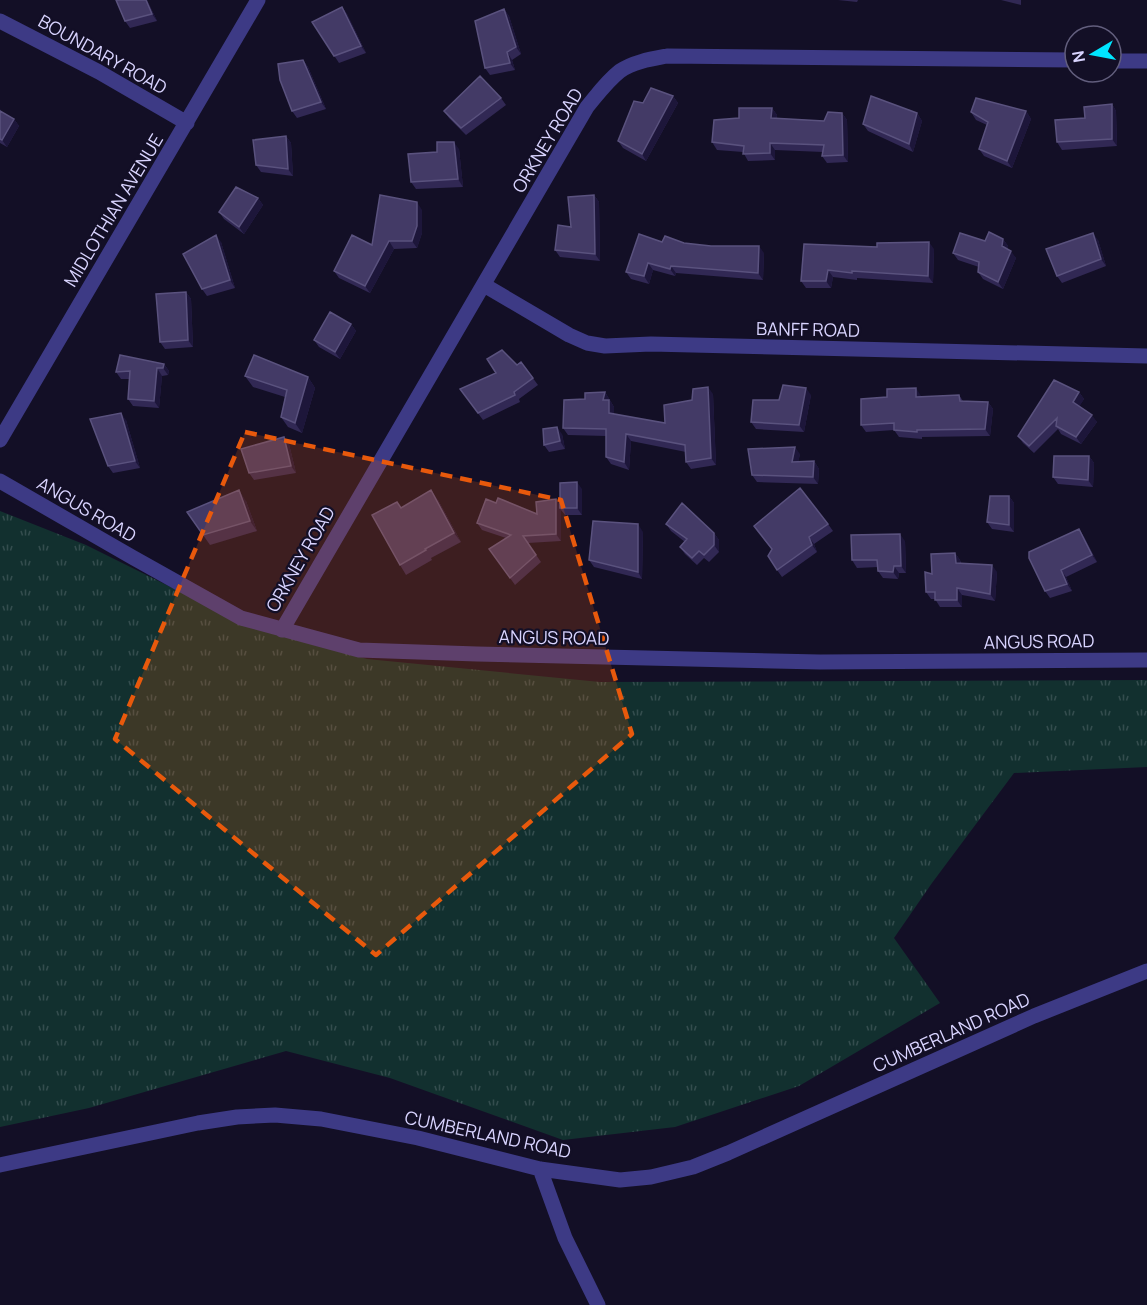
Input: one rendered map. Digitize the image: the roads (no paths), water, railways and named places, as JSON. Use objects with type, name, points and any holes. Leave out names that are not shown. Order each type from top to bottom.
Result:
[{"type":"street","name":"MIDLOTHIAN AVENUE","points":[[0,440],[258,0]]},
{"type":"street","name":"BOUNDARY ROAD","points":[[0,21],[99,72],[187,123]]},
{"type":"street","name":"ORKNEY ROAD","points":[[282,630],[587,107],[621,70],[644,60],[667,56],[1063,60]]},
{"type":"street","points":[[1123,61],[1147,61]]},
{"type":"street","name":"BANFF ROAD","points":[[484,285],[569,335],[587,343],[605,346],[651,344],[1147,356]]},
{"type":"street","name":"ANGUS ROAD","points":[[0,481],[241,618],[358,650],[820,662],[1147,660]]},
{"type":"street","name":"CUMBERLAND ROAD","points":[[0,1165],[198,1123],[237,1117],[275,1115],[321,1119],[418,1138],[540,1169],[620,1180],[651,1178],[693,1167],[728,1153],[1034,1016],[1147,971]]},
{"type":"street","points":[[540,1169],[565,1238],[598,1305]]}]
